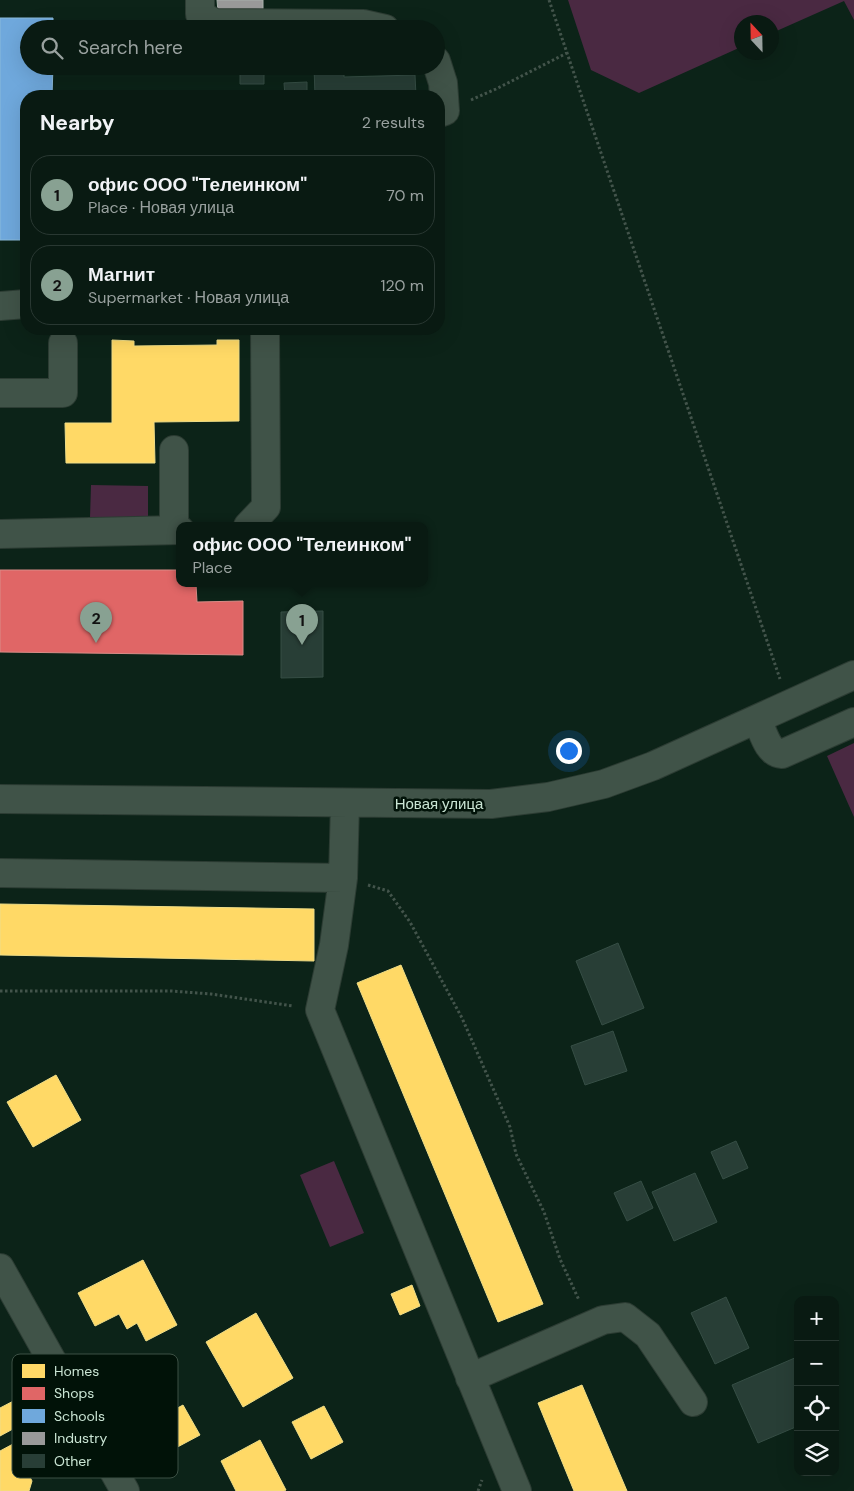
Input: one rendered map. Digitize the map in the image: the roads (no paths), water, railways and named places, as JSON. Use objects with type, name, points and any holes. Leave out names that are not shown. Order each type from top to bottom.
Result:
[{"type":"street","points":[[200,0],[200,14],[209,20]]},
{"type":"street","points":[[440,75],[443,90]]},
{"type":"street","points":[[0,306],[20,304]]},
{"type":"street","points":[[252,522],[266,507],[265,335]]},
{"type":"street","points":[[0,393],[63,393],[63,343]]},
{"type":"street","points":[[174,450],[177,522]]},
{"type":"street","points":[[0,534],[176,530]]},
{"type":"street","name":"Новая улица","points":[[0,799],[491,804],[548,797],[604,784],[653,766],[854,675]]},
{"type":"street","points":[[757,719],[771,750],[776,754],[782,754],[854,722]]},
{"type":"street","points":[[344,803],[343,878],[334,945],[320,1010],[517,1491]]},
{"type":"street","points":[[0,873],[343,878]]},
{"type":"street","points":[[0,1268],[49,1354]]},
{"type":"street","points":[[470,1378],[603,1320],[625,1317],[648,1335],[694,1402]]},
{"type":"street","points":[[119,1478],[126,1491]]},
{"type":"place","name":"Магнит","points":[[96,643]]},
{"type":"place","name":"офис ООО \"Телеинком\"","points":[[302,645]]}]
